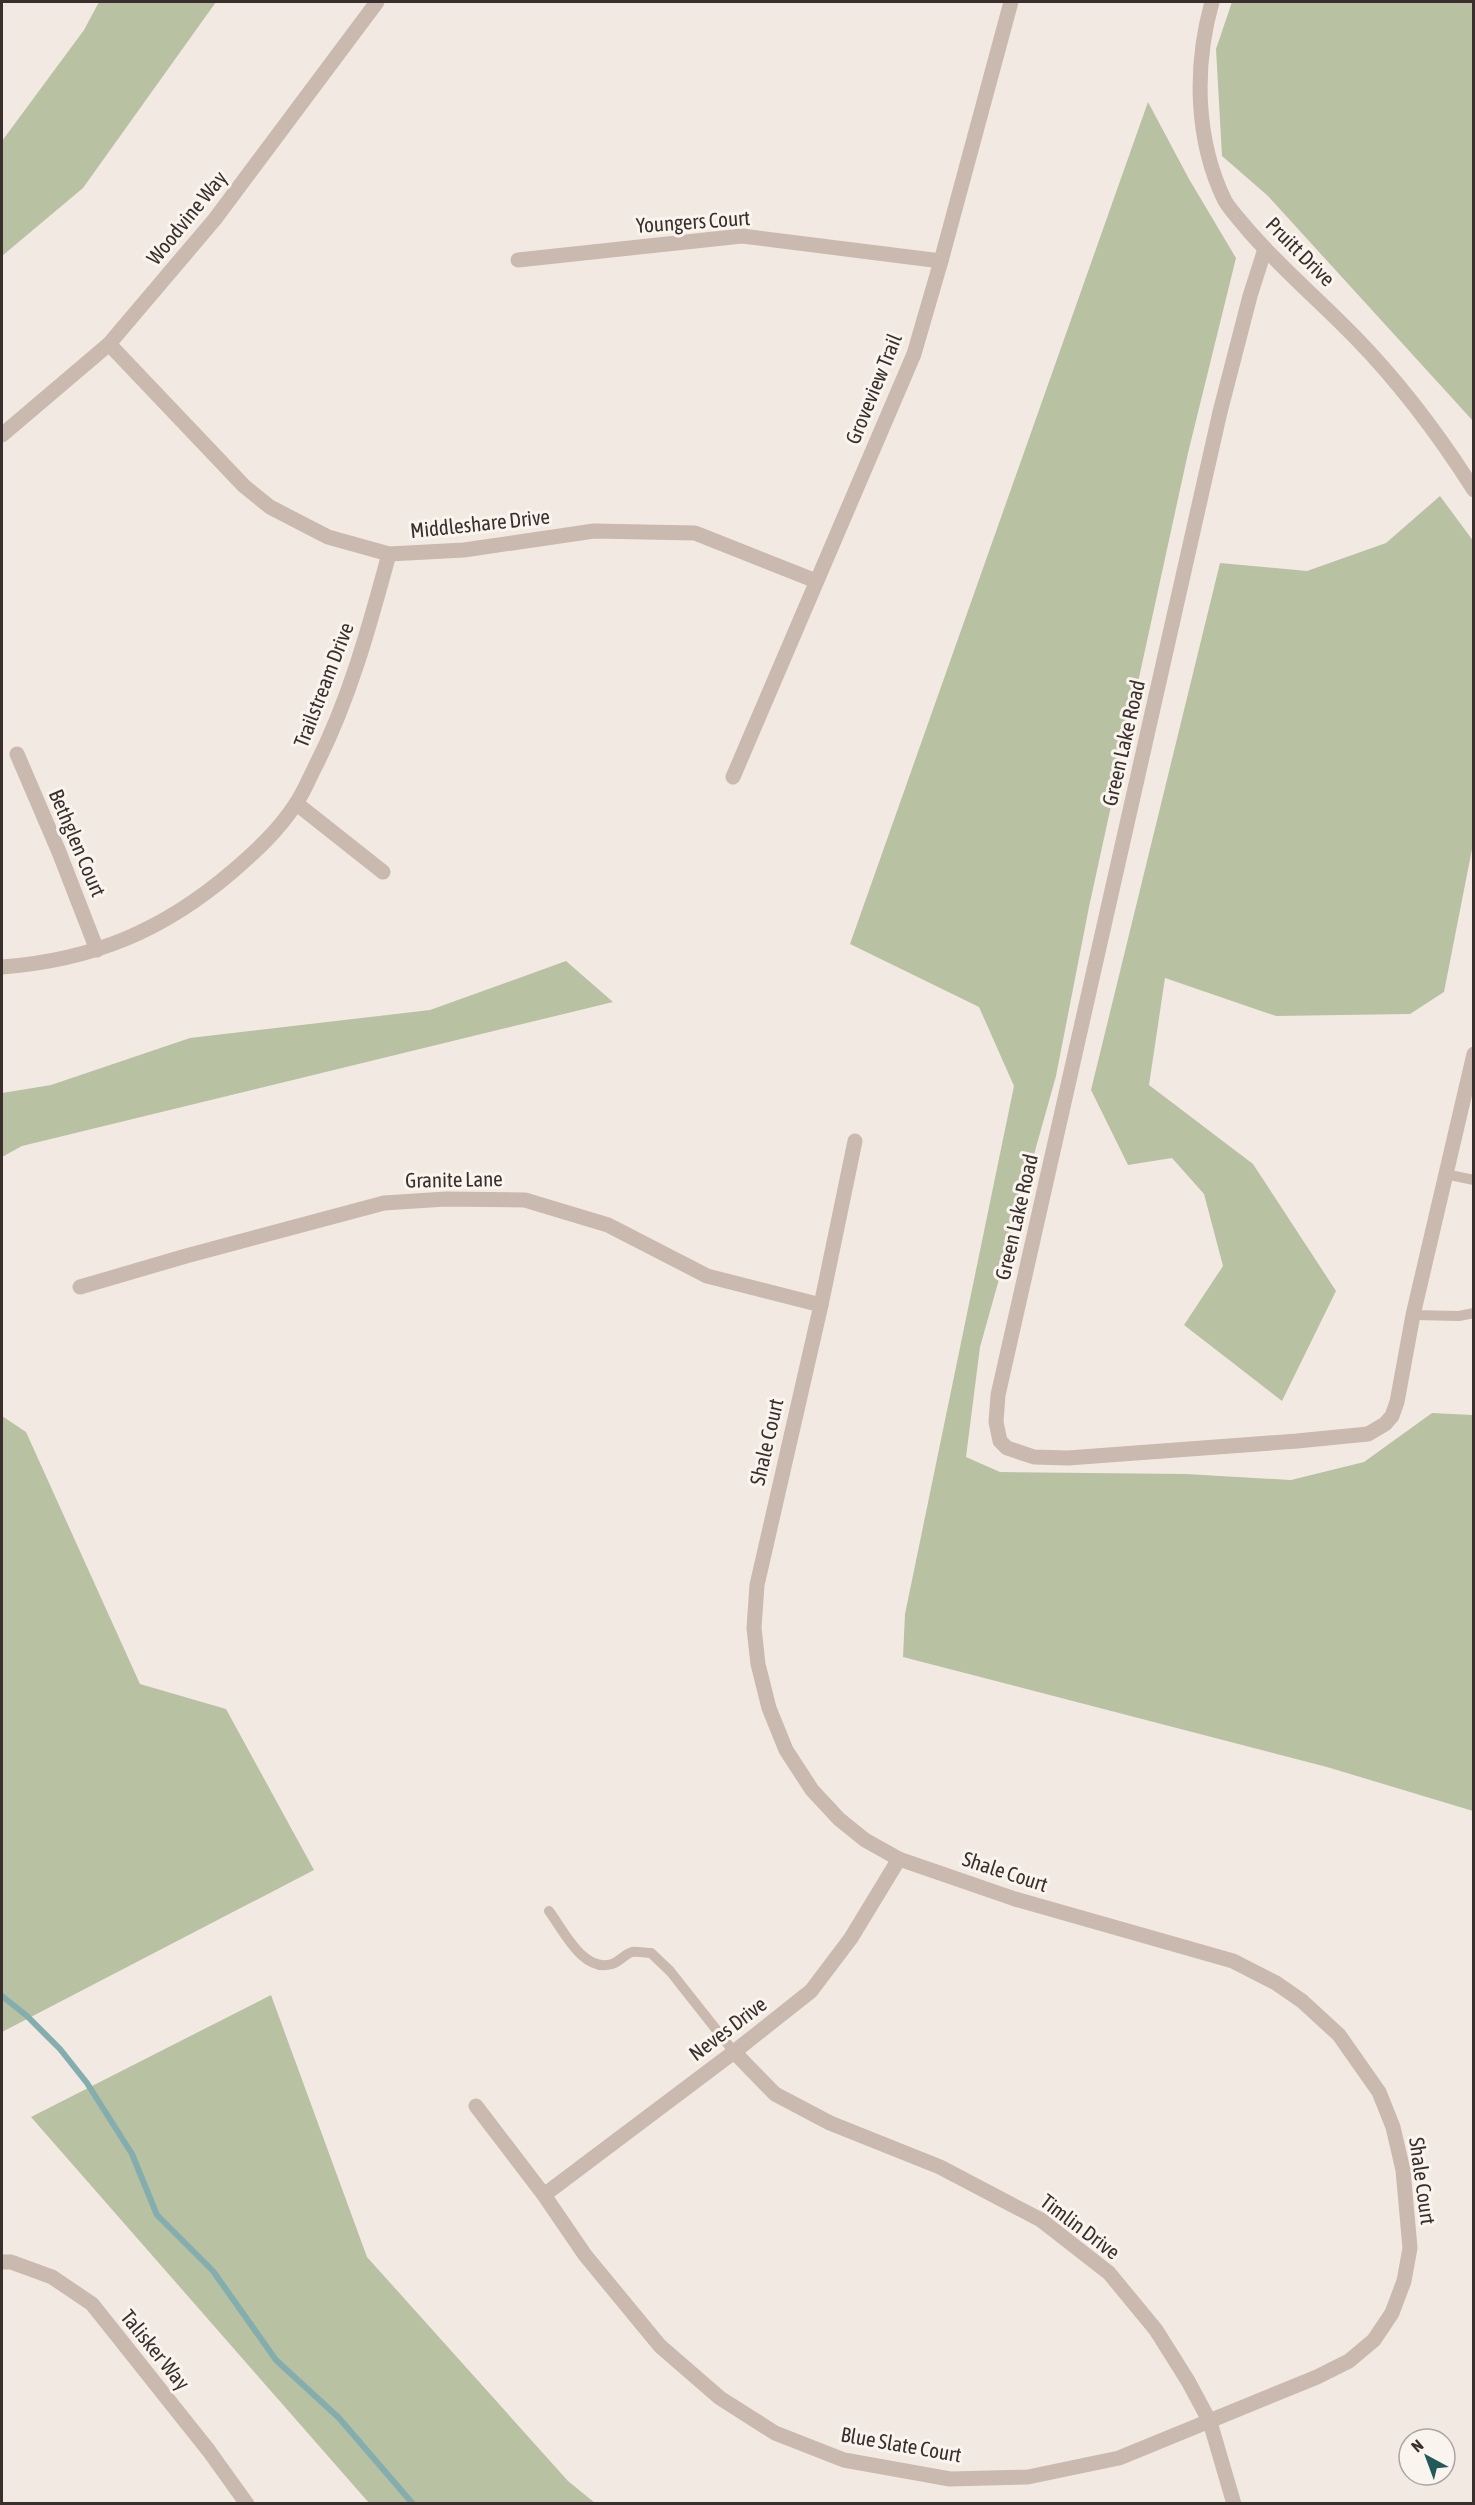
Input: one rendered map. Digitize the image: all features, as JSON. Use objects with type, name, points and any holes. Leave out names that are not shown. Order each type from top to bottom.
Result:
[{"type":"street","name":"Woodvine Way","points":[[2,435],[109,344],[215,219],[377,2]]},
{"type":"street","name":"Groveview Trail","points":[[733,777],[914,354],[1011,2]]},
{"type":"street","name":"Pruitt Drive","points":[[1212,2],[1201,47],[1200,101],[1210,159],[1226,202],[1265,249],[1325,306],[1385,370],[1427,420],[1473,490]]},
{"type":"street","name":"Youngers Court","points":[[518,260],[742,236],[941,261]]},
{"type":"street","name":"Green Lake Road","points":[[1265,249],[1250,296],[1215,435],[998,1395],[996,1431],[1007,1448],[1026,1455],[1068,1458],[1368,1434],[1385,1424],[1392,1416],[1397,1402],[1413,1315],[1473,1054]]},
{"type":"street","name":"Middleshare Drive","points":[[109,344],[244,486],[270,507],[328,537],[389,554],[464,550],[594,531],[695,533],[816,581]]},
{"type":"street","name":"Trailstream Drive","points":[[2,967],[41,964],[97,950],[141,933],[175,915],[209,891],[263,845],[297,804],[336,727],[369,627],[389,554]]},
{"type":"street","name":"Bethglen Court","points":[[16,754],[59,852],[97,950]]},
{"type":"street","points":[[297,804],[383,872]]},
{"type":"street","name":"Shale Court","points":[[855,1141],[821,1305],[757,1585],[754,1628],[758,1664],[769,1708],[786,1750],[812,1790],[839,1819],[865,1840],[899,1859],[1015,1899],[1233,1961],[1276,1983],[1302,2001],[1340,2036],[1379,2092],[1393,2127],[1403,2170],[1410,2248],[1404,2281],[1392,2313],[1374,2340],[1349,2361],[1210,2422]]},
{"type":"street","name":"Granite Lane","points":[[80,1287],[384,1203],[446,1199],[525,1200],[608,1225],[707,1276],[821,1305]]},
{"type":"street","name":"Neves Drive","points":[[543,2195],[734,2052],[811,1991],[851,1938],[899,1859]]},
{"type":"street","name":"Timlin Drive","points":[[734,2052],[775,2094],[830,2123],[940,2167],[1049,2226],[1108,2273],[1149,2322],[1188,2381],[1210,2422],[1234,2504]]},
{"type":"street","name":"Blue Slate Court","points":[[476,2106],[585,2255],[660,2346],[720,2398],[775,2433],[844,2460],[950,2479],[1028,2477],[1119,2458],[1210,2422]]},
{"type":"street","name":"Talisker Way","points":[[2,2262],[11,2262],[52,2277],[92,2304],[209,2451],[247,2504]]},
{"type":"lane","points":[[1445,1174],[1473,1180]]},
{"type":"lane","points":[[1413,1315],[1459,1316],[1473,1313]]},
{"type":"lane","points":[[549,1911],[585,1959],[595,1965],[615,1963],[632,1952],[651,1953],[670,1971],[734,2052]]},
{"type":"green space","points":[[99,2],[216,2],[83,188],[2,256],[2,141],[84,30]]},
{"type":"green space","points":[[1232,2],[1473,2],[1473,421],[1268,196],[1222,156],[1216,49]]},
{"type":"green space","points":[[1148,102],[1189,179],[1236,258],[1188,453],[1089,907],[1056,1076],[980,1347],[966,1457],[1000,1472],[1186,1474],[1291,1480],[1364,1462],[1432,1413],[1473,1415],[1473,1811],[1327,1767],[903,1657],[905,1614],[1014,1086],[979,1007],[850,944]]},
{"type":"green space","points":[[1440,496],[1474,542],[1473,844],[1444,992],[1410,1014],[1276,1016],[1165,978],[1149,1085],[1253,1164],[1336,1291],[1282,1401],[1184,1325],[1223,1266],[1204,1194],[1172,1158],[1128,1165],[1091,1090],[1220,563],[1307,571],[1386,543]]},
{"type":"green space","points":[[566,961],[613,1002],[22,1146],[2,1157],[2,1093],[51,1085],[190,1038],[430,1010]]},
{"type":"green space","points":[[2,1416],[26,1432],[140,1684],[226,1709],[314,1870],[2,2032]]},
{"type":"green space","points":[[271,1995],[367,2257],[568,2481],[595,2503],[369,2503],[31,2117]]},
{"type":"waterway","points":[[2,1996],[27,2016],[60,2049],[87,2083],[132,2154],[157,2215],[213,2271],[276,2360],[339,2418],[413,2504]]}]
